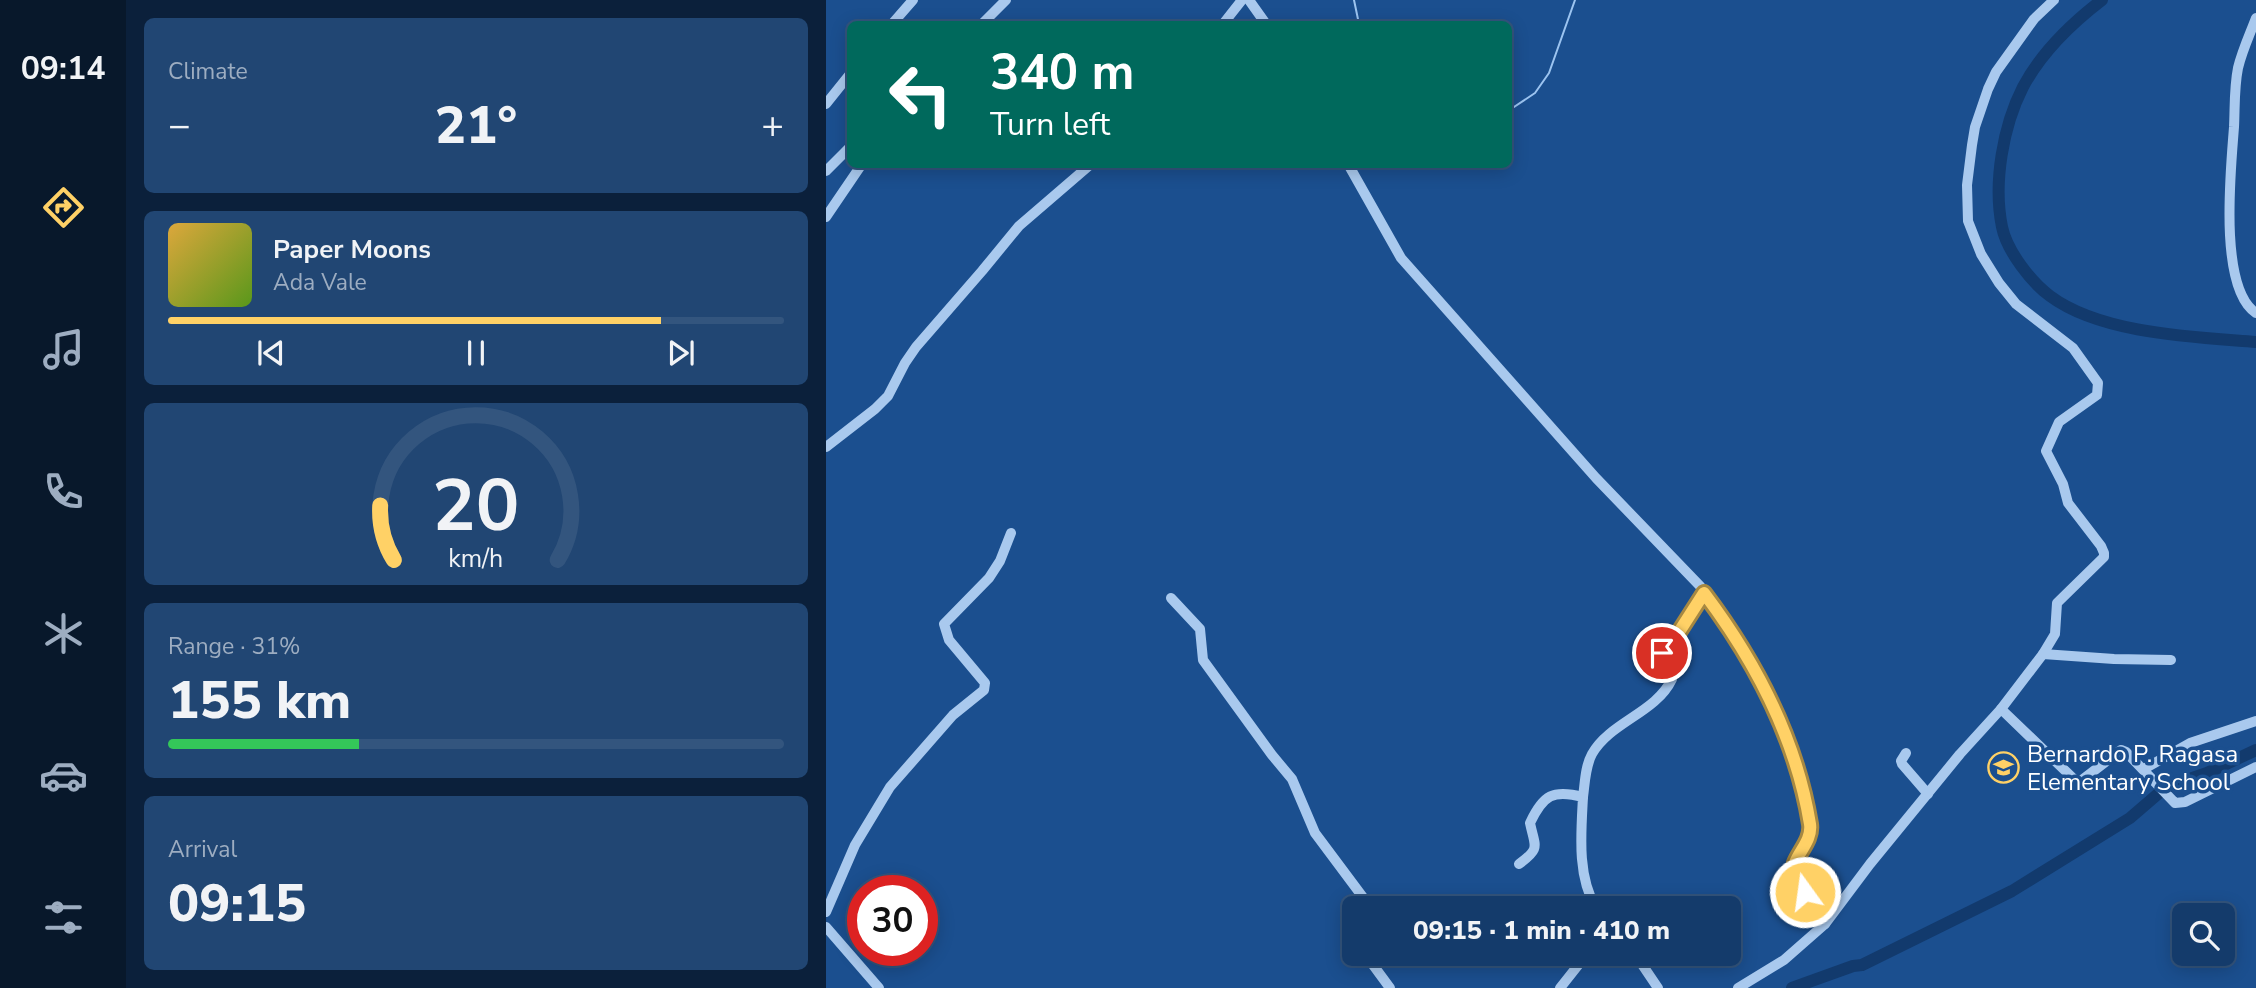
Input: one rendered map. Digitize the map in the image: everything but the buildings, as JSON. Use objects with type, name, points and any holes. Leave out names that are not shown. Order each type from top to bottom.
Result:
[{"type":"street","points":[[895,21],[913,0]]},
{"type":"street","points":[[985,21],[1006,0]]},
{"type":"street","points":[[1225,21],[1242,0]]},
{"type":"street","points":[[1249,0],[1264,21]]},
{"type":"street","points":[[1738,988],[1784,960],[1825,924],[1870,864],[2001,709],[2043,654],[2055,634],[2057,603],[2104,557],[2101,546],[2068,503],[2063,484],[2046,451],[2059,422],[2097,395],[2098,383],[2073,348],[2016,304],[1989,268],[1968,221],[1967,185],[1975,127],[1988,89],[1996,72],[2034,19],[2054,0]]},
{"type":"street","points":[[2256,18],[2242,55],[2235,89],[2229,178],[2234,269],[2244,299],[2248,307],[2256,313]]},
{"type":"street","points":[[826,104],[847,78]]},
{"type":"street","points":[[826,171],[847,150]]},
{"type":"street","points":[[826,217],[859,168]]},
{"type":"street","points":[[826,447],[888,396],[916,347],[1018,226],[1086,168]]},
{"type":"street","points":[[1350,168],[1401,258],[1596,478],[1684,569],[1735,634],[1782,724],[1804,793],[1810,837],[1793,869],[1794,876],[1825,924]]},
{"type":"street","points":[[826,912],[855,845],[890,787],[945,722],[984,690],[985,683],[949,640],[943,624],[989,578],[1000,561],[1011,533]]},
{"type":"street","points":[[1591,896],[1581,857],[1583,797],[1588,766],[1595,750],[1668,685],[1672,679],[1661,660],[1662,653],[1704,593]]},
{"type":"street","points":[[1171,598],[1200,629],[1203,660],[1292,779],[1315,833],[1362,896]]},
{"type":"street","points":[[2043,654],[2171,660]]},
{"type":"street","points":[[2001,709],[2076,782],[2080,782],[2121,750],[2144,769],[2175,803],[2185,802],[2256,767]]},
{"type":"street","points":[[2144,769],[2190,743],[2256,721]]},
{"type":"street","points":[[1906,753],[1902,764],[1928,794]]},
{"type":"street","points":[[1518,864],[1534,852],[1536,844],[1530,823],[1536,810],[1546,799],[1551,794],[1559,793],[1583,797]]},
{"type":"street","points":[[826,927],[878,988]]},
{"type":"street","points":[[1374,966],[1390,988]]},
{"type":"street","points":[[1560,988],[1577,966]]},
{"type":"street","points":[[1643,966],[1658,988]]},
{"type":"waterway","points":[[1354,0],[1358,21]]},
{"type":"waterway","points":[[1512,108],[1535,93],[1549,73],[1575,0]]},
{"type":"waterway","points":[[2102,0],[2048,51],[2030,74],[2016,102],[2005,137],[1999,174],[1999,210],[2009,246],[2028,274],[2050,296],[2095,319],[2149,331],[2256,342]]},
{"type":"waterway","points":[[1792,988],[1862,965],[2012,891],[2130,818],[2166,787],[2207,773],[2256,750]]},
{"type":"place","name":"Bernardo P. Ragasa Elementary School","points":[[2004,768]]},
{"type":"route","points":[[1662,653],[1704,593],[1735,634],[1782,724],[1804,793],[1810,826],[1810,837],[1793,869],[1794,876],[1805,892]]}]
